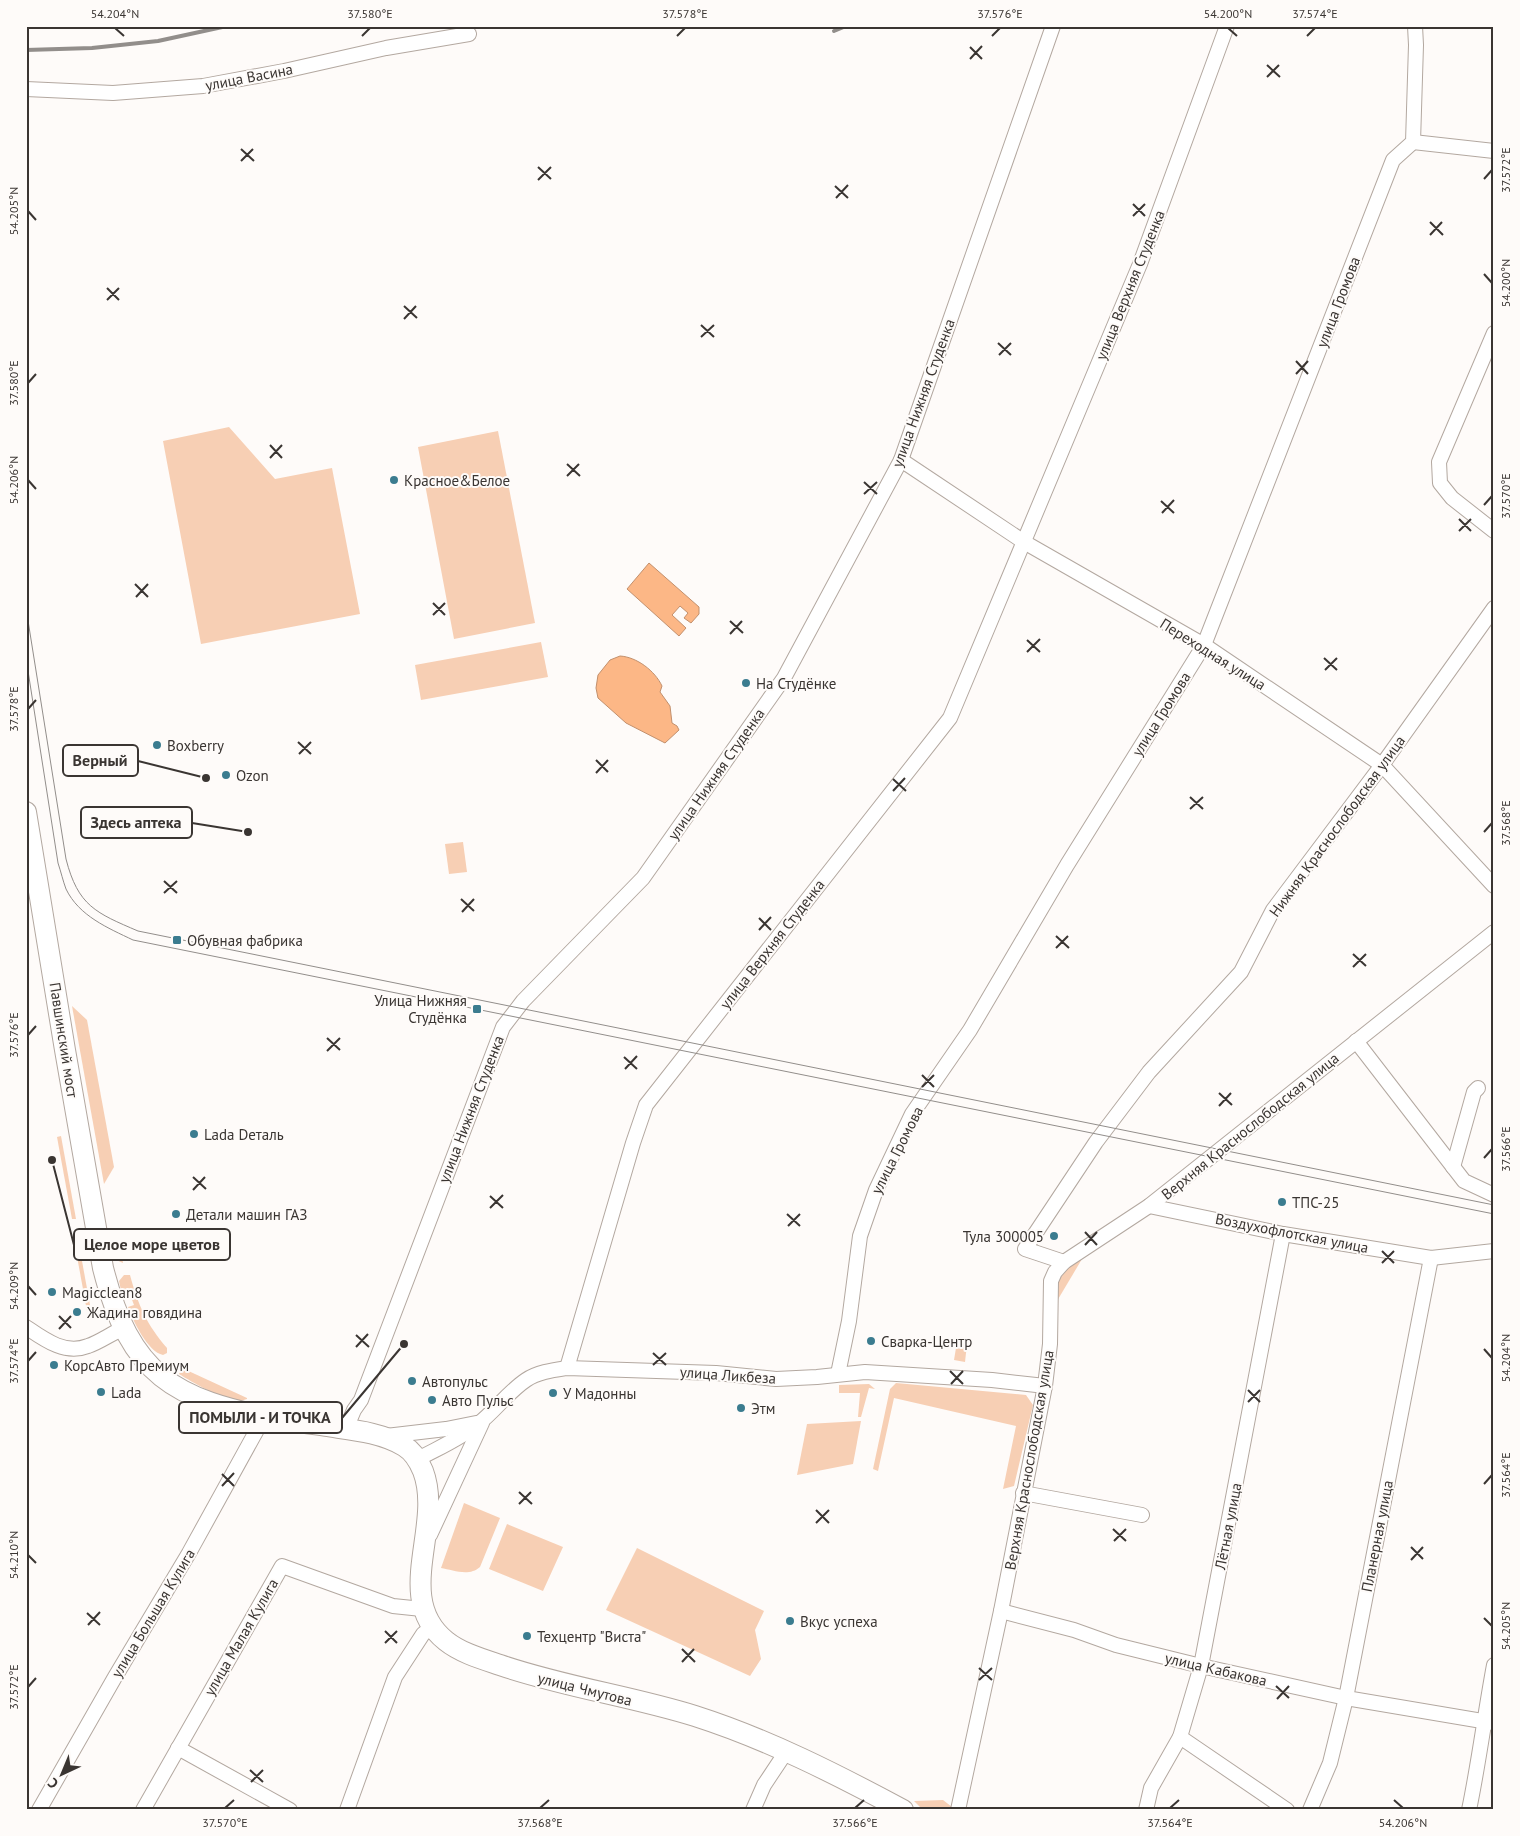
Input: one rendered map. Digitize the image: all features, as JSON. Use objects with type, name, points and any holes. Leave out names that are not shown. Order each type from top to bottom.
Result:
[{"type":"main road","name":"Павшинский мост","points":[[26,812],[103,1268],[110,1295],[124,1328]]},
{"type":"main road","points":[[124,1328],[141,1356],[162,1378],[185,1393],[232,1410],[384,1436],[407,1448],[418,1458]]},
{"type":"main road","name":"улица Чмутова","points":[[418,1458],[426,1478],[429,1493],[426,1544],[420,1575],[422,1609],[432,1627],[446,1642],[474,1656],[528,1675],[694,1716],[753,1737],[852,1783],[902,1810]]},
{"type":"street","name":"улица Нижняя Cтуденкa","points":[[346,1429],[364,1391],[503,1027],[523,1001],[643,878],[778,686],[901,460],[1053,26]]},
{"type":"street","name":"улица Верхняя Cтуденка","points":[[1024,542],[1140,264],[1227,26]]},
{"type":"street","points":[[1415,26],[1413,142],[1494,151]]},
{"type":"street","name":"улица Васина","points":[[26,90],[113,94],[203,86],[284,71],[386,48],[469,34]]},
{"type":"street","name":"улица Громова","points":[[838,1374],[849,1321],[860,1236],[876,1190],[912,1114],[970,1030],[1067,865],[1204,646],[1393,160],[1413,142]]},
{"type":"street","points":[[1494,334],[1439,462],[1440,484],[1452,498],[1494,531]]},
{"type":"street","name":"Переходная улица","points":[[901,460],[1024,542],[1204,646],[1382,765],[1494,886]]},
{"type":"street","name":"улица Верхняя Студенка","points":[[567,1368],[633,1143],[646,1105],[950,718],[1024,542]]},
{"type":"street","name":"Нижняя Краснослободская улица","points":[[1064,1262],[1025,1249],[1096,1142],[1149,1072],[1241,972],[1273,910],[1382,765],[1494,608]]},
{"type":"street","name":"Верхняя Краснослободская улица","points":[[958,1810],[1001,1610],[1045,1386],[1050,1344],[1050,1285],[1055,1272],[1064,1262],[1149,1206],[1494,932]]},
{"type":"street","points":[[1356,1042],[1464,1181],[1494,1195]]},
{"type":"street","points":[[1453,1167],[1474,1092],[1478,1088]]},
{"type":"street","name":"Воздухофлотская улица","points":[[1149,1206],[1283,1234],[1431,1258],[1494,1250]]},
{"type":"street","name":"Лётная улица","points":[[1146,1810],[1151,1788],[1180,1737],[1201,1666],[1283,1234]]},
{"type":"street","name":"Планерная улица","points":[[1310,1810],[1330,1762],[1346,1698],[1431,1258]]},
{"type":"street","points":[[26,1327],[63,1348],[76,1349],[88,1346],[124,1328]]},
{"type":"street","name":"улица Ликбеза","points":[[418,1458],[462,1436],[484,1420],[505,1397],[527,1379],[544,1372],[567,1368],[716,1374],[776,1379],[865,1372],[992,1380],[1045,1386]]},
{"type":"street","name":"улица Большая Кулига","points":[[38,1810],[189,1553],[258,1428],[266,1417]]},
{"type":"street","points":[[384,1436],[446,1429],[484,1420]]},
{"type":"street","points":[[426,1544],[484,1420]]},
{"type":"street","points":[[1023,1493],[1142,1514]]},
{"type":"street","name":"улица Малая Кулига","points":[[143,1810],[282,1566],[393,1606],[422,1609]]},
{"type":"street","name":"улица Кабакова","points":[[1001,1610],[1074,1630],[1116,1645],[1201,1666],[1346,1698],[1488,1722]]},
{"type":"street","points":[[346,1810],[395,1677],[423,1634],[432,1627]]},
{"type":"street","points":[[1469,1810],[1488,1722],[1494,1665]]},
{"type":"street","points":[[1180,1737],[1287,1810]]},
{"type":"street","points":[[178,1748],[290,1810]]},
{"type":"street","points":[[753,1810],[764,1785],[786,1752]]},
{"type":"shaded area","points":[[229,427],[275,479],[332,468],[360,614],[201,644],[163,441]]},
{"type":"shaded area","points":[[498,431],[535,623],[454,639],[418,447]]},
{"type":"shaded area","points":[[649,563],[699,607],[699,614],[691,623],[684,618],[688,613],[680,606],[672,615],[686,628],[679,636],[627,589]]},
{"type":"shaded area","points":[[541,642],[548,677],[421,700],[415,665]]},
{"type":"shaded area","points":[[620,656],[639,662],[659,680],[662,686],[660,692],[670,706],[672,723],[679,730],[665,743],[626,723],[598,698],[596,688],[598,675],[610,660]]},
{"type":"shaded area","points":[[463,842],[467,872],[449,874],[445,844]]},
{"type":"shaded area","points":[[72,1006],[87,1020],[114,1167],[104,1184]]},
{"type":"shaded area","points":[[61,1136],[76,1219],[72,1219],[57,1137]]},
{"type":"shaded area","points":[[116,1237],[119,1239],[123,1263],[114,1259],[111,1240]]},
{"type":"shaded area","points":[[78,1239],[90,1305],[87,1311],[74,1240]]},
{"type":"shaded area","points":[[1082,1259],[1057,1301],[1060,1275],[1068,1267]]},
{"type":"shaded area","points":[[124,1275],[130,1275],[144,1314],[167,1348],[167,1353],[163,1355],[157,1353],[137,1328],[128,1307],[134,1305],[128,1289],[121,1290],[119,1281]]},
{"type":"shaded area","points":[[957,1342],[967,1344],[965,1362],[954,1360]]},
{"type":"shaded area","points":[[182,1368],[247,1399],[240,1400],[222,1397],[179,1374]]},
{"type":"shaded area","points":[[896,1383],[1026,1395],[1033,1405],[1014,1486],[1003,1489],[1016,1426],[894,1398],[878,1471],[873,1469],[890,1389]]},
{"type":"shaded area","points":[[869,1384],[875,1389],[869,1388],[861,1417],[858,1417],[860,1393],[839,1393],[839,1385]]},
{"type":"shaded area","points":[[861,1421],[853,1464],[797,1475],[807,1424]]},
{"type":"shaded area","points":[[464,1503],[500,1518],[480,1567],[471,1572],[441,1568]]},
{"type":"shaded area","points":[[507,1524],[563,1547],[543,1591],[489,1569]]},
{"type":"shaded area","points":[[637,1548],[764,1611],[755,1630],[761,1659],[750,1676],[606,1610]]},
{"type":"shaded area","points":[[943,1800],[952,1807],[950,1810],[923,1810],[914,1801]]},
{"type":"tram line","points":[[26,608],[66,859],[71,875],[76,888],[91,906],[111,919],[138,931],[1494,1205]]},
{"type":"tram line","points":[[26,658],[58,863],[66,889],[78,907],[86,914],[104,926],[133,940],[1494,1214]]},
{"type":"railway","points":[[26,50],[92,48],[158,41],[227,26]]},
{"type":"railway","points":[[834,31],[846,26]]},
{"type":"place","name":"Красное&Белое","points":[[394,480]]},
{"type":"place","name":"На Студёнке","points":[[746,683]]},
{"type":"place","name":"Boxberry","points":[[157,745]]},
{"type":"place","name":"Ozon","points":[[226,775]]},
{"type":"place","name":"Верный","points":[[206,778]]},
{"type":"place","name":"Здесь аптека","points":[[248,832]]},
{"type":"place","name":"Обувная фабрика","points":[[177,940]]},
{"type":"place","name":"Улица Нижняя Студёнка","points":[[477,1009]]},
{"type":"place","name":"Lada Dеталь","points":[[194,1134]]},
{"type":"place","name":"Целое море цветов","points":[[52,1160]]},
{"type":"place","name":"ТПС-25","points":[[1282,1202]]},
{"type":"place","name":"Детали машин ГАЗ","points":[[176,1214]]},
{"type":"place","name":"Тула 300005","points":[[1054,1236]]},
{"type":"place","name":"Magicclean8","points":[[52,1292]]},
{"type":"place","name":"Жадина говядина","points":[[77,1312]]},
{"type":"place","name":"Сварка-Центр","points":[[871,1341]]},
{"type":"place","name":"ПОМЫЛИ - И ТОЧКА","points":[[404,1344]]},
{"type":"place","name":"КорсАвто Премиум","points":[[54,1365]]},
{"type":"place","name":"Автопульс","points":[[412,1381]]},
{"type":"place","name":"Lada","points":[[101,1392]]},
{"type":"place","name":"У Мадонны","points":[[553,1393]]},
{"type":"place","name":"Авто Пульс","points":[[432,1400]]},
{"type":"place","name":"Этм","points":[[741,1408]]},
{"type":"place","name":"Вкус успеха","points":[[790,1621]]},
{"type":"place","name":"Техцентр \"Виста\"","points":[[527,1636]]}]
